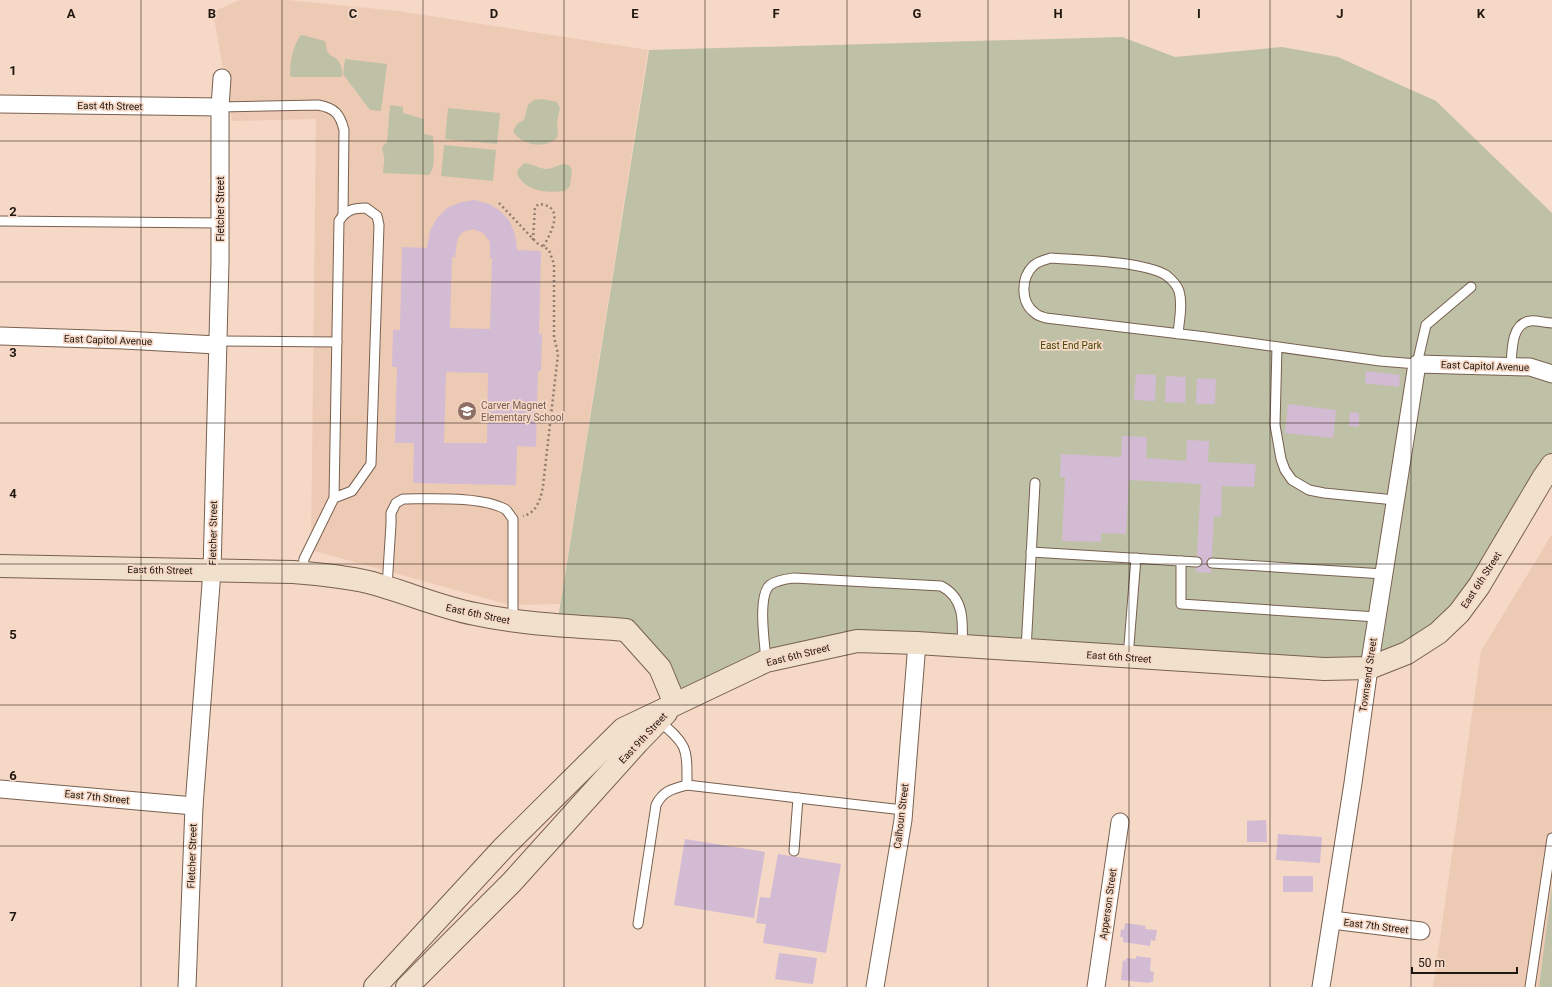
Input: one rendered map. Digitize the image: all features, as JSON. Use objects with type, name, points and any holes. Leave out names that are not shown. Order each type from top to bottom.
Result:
[{"type":"main road","name":"East 6th Street","points":[[0,566],[302,573],[330,575],[387,587],[440,605],[475,614],[514,621],[626,630],[660,668],[675,704],[766,661],[857,641],[917,643],[1324,669],[1369,668],[1407,653],[1438,633],[1459,614],[1480,586],[1542,478],[1552,465]]},
{"type":"main road","name":"East 9th Street","points":[[407,987],[512,882],[675,704]]},
{"type":"main road","name":"East 9th Street","points":[[375,987],[504,847],[623,729],[675,704]]},
{"type":"street","name":"Fletcher Street","points":[[187,987],[194,806],[212,571],[220,223],[220,107],[222,78]]},
{"type":"street","name":"East 4th Street","points":[[0,104],[220,107]]},
{"type":"street","name":"East Capitol Avenue","points":[[0,336],[217,343]]},
{"type":"street","name":"East Capitol Avenue","points":[[1417,364],[1530,367],[1552,374]]},
{"type":"street","name":"Townsend Street","points":[[1321,987],[1417,364]]},
{"type":"street","name":"Calhoun Street","points":[[875,987],[903,810],[917,643]]},
{"type":"street","name":"East 7th Street","points":[[0,788],[194,806]]},
{"type":"street","name":"Apperson Street","points":[[1096,987],[1120,822]]},
{"type":"street","name":"East 7th Street","points":[[1332,920],[1421,931]]},
{"type":"lane","points":[[220,107],[318,106],[329,107],[338,114],[342,121],[344,130],[343,215]]},
{"type":"lane","points":[[302,573],[304,559],[334,498],[339,221],[350,209],[366,208],[378,216],[379,226],[371,464],[352,491],[334,498]]},
{"type":"lane","points":[[0,221],[220,223]]},
{"type":"lane","points":[[1178,334],[1181,299],[1179,290],[1166,275],[1153,270],[1126,265],[1050,258],[1042,260],[1034,265],[1027,274],[1023,284],[1027,305],[1035,314],[1046,318],[1380,361],[1417,364],[1426,324],[1471,287]]},
{"type":"lane","points":[[1511,366],[1513,338],[1521,325],[1529,321],[1552,323]]},
{"type":"lane","points":[[217,343],[338,342]]},
{"type":"lane","points":[[1277,347],[1275,425],[1281,459],[1285,470],[1292,480],[1309,490],[1324,493],[1395,500]]},
{"type":"lane","points":[[1026,650],[1035,483]]},
{"type":"lane","points":[[387,587],[391,513],[396,504],[403,499],[461,500],[488,503],[506,510],[513,519],[514,621]]},
{"type":"lane","points":[[1031,552],[1197,562]]},
{"type":"lane","points":[[1128,657],[1136,558]]},
{"type":"lane","points":[[1181,561],[1181,604],[1377,617]]},
{"type":"lane","points":[[1212,563],[1384,574]]},
{"type":"lane","points":[[766,661],[762,616],[763,598],[769,586],[781,580],[794,578],[941,586],[949,590],[956,598],[960,608],[963,622],[962,646]]},
{"type":"lane","points":[[659,721],[676,735],[683,745],[686,756],[687,785]]},
{"type":"lane","points":[[638,924],[656,805],[669,790],[687,785],[903,810]]},
{"type":"lane","points":[[794,851],[798,798]]},
{"type":"lane","points":[[1530,987],[1552,838]]},
{"type":"path","points":[[499,203],[533,240],[549,250],[554,264],[554,337],[558,354],[541,500],[528,515],[513,519]]},
{"type":"path","points":[[533,240],[535,207],[539,204],[547,204],[552,209],[554,218],[551,232],[544,247]]},
{"type":"shaded area","points":[[240,0],[287,0],[398,11],[648,50],[560,604],[510,605],[311,550],[316,119],[232,121],[213,12]]},
{"type":"shaded area","points":[[1552,534],[1552,987],[1433,987],[1481,651]]},
{"type":"green space","points":[[302,35],[325,41],[327,51],[340,64],[342,77],[291,77],[290,69],[292,54],[295,45]]},
{"type":"green space","name":"East End Park","points":[[1122,37],[1175,57],[1282,47],[1338,57],[1436,101],[1552,213],[1552,467],[1459,613],[1369,668],[821,649],[675,704],[626,630],[557,625],[649,50]]},
{"type":"green space","points":[[345,59],[387,64],[381,111],[370,110],[343,74]]},
{"type":"green space","points":[[542,99],[557,102],[560,108],[557,122],[558,136],[554,140],[541,145],[528,143],[517,136],[513,131],[518,123],[524,120],[528,105],[534,100]]},
{"type":"green space","points":[[390,105],[403,107],[403,113],[424,119],[424,134],[433,136],[434,162],[429,175],[383,173],[384,158],[382,148],[387,142]]},
{"type":"green space","points":[[448,108],[500,113],[497,144],[445,139]]},
{"type":"green space","points":[[444,145],[496,150],[493,181],[441,176]]},
{"type":"green space","points":[[525,163],[545,169],[566,164],[572,169],[570,186],[565,191],[558,192],[531,188],[521,180],[517,174],[518,169]]},
{"type":"green space","points":[[1552,886],[1552,987],[1539,987]]},
{"type":"building","points":[[475,200],[489,204],[499,210],[509,220],[515,234],[517,250],[541,251],[539,334],[542,334],[541,371],[538,371],[536,447],[517,446],[516,485],[413,483],[414,443],[395,443],[397,367],[392,367],[393,330],[400,330],[402,247],[427,248],[430,231],[437,218],[447,208],[461,202]],"holes":[[[473,229],[483,233],[490,242],[490,258],[492,258],[490,329],[450,328],[452,257],[455,257],[459,236],[463,232]],[[446,372],[488,373],[487,443],[444,443]]]},
{"type":"building","points":[[1366,371],[1400,375],[1399,387],[1365,383]]},
{"type":"building","points":[[1136,374],[1156,375],[1155,401],[1134,400]]},
{"type":"building","points":[[1166,376],[1186,377],[1185,403],[1165,402]]},
{"type":"building","points":[[1197,378],[1216,379],[1215,404],[1196,404]]},
{"type":"building","points":[[1288,404],[1336,410],[1333,438],[1285,433]]},
{"type":"building","points":[[1350,412],[1359,413],[1359,427],[1349,426]]},
{"type":"building","points":[[1122,436],[1147,437],[1146,458],[1186,461],[1187,440],[1209,441],[1208,462],[1256,464],[1254,487],[1222,486],[1221,517],[1214,516],[1211,573],[1196,572],[1201,484],[1129,480],[1126,534],[1101,533],[1101,542],[1062,541],[1065,477],[1060,477],[1061,454],[1121,457]]},
{"type":"building","points":[[1266,820],[1267,842],[1247,842],[1247,821]]},
{"type":"building","points":[[1278,834],[1322,837],[1320,863],[1276,860]]},
{"type":"building","points":[[685,839],[765,852],[754,918],[674,905]]},
{"type":"building","points":[[778,854],[841,864],[826,953],[763,943],[766,924],[756,923],[760,897],[770,898]]},
{"type":"building","points":[[1283,876],[1313,876],[1313,892],[1283,892]]},
{"type":"building","points":[[1125,923],[1146,926],[1145,929],[1157,930],[1155,941],[1151,940],[1150,946],[1123,942],[1123,937],[1120,937],[1121,929],[1124,930]]},
{"type":"building","points":[[779,953],[817,958],[813,984],[775,979]]},
{"type":"building","points":[[1136,956],[1151,958],[1150,971],[1154,972],[1153,982],[1149,983],[1121,980],[1123,960],[1126,961],[1126,958],[1136,959]]},
{"type":"place","name":"Carver Magnet Elementary School","points":[[467,411]]}]
